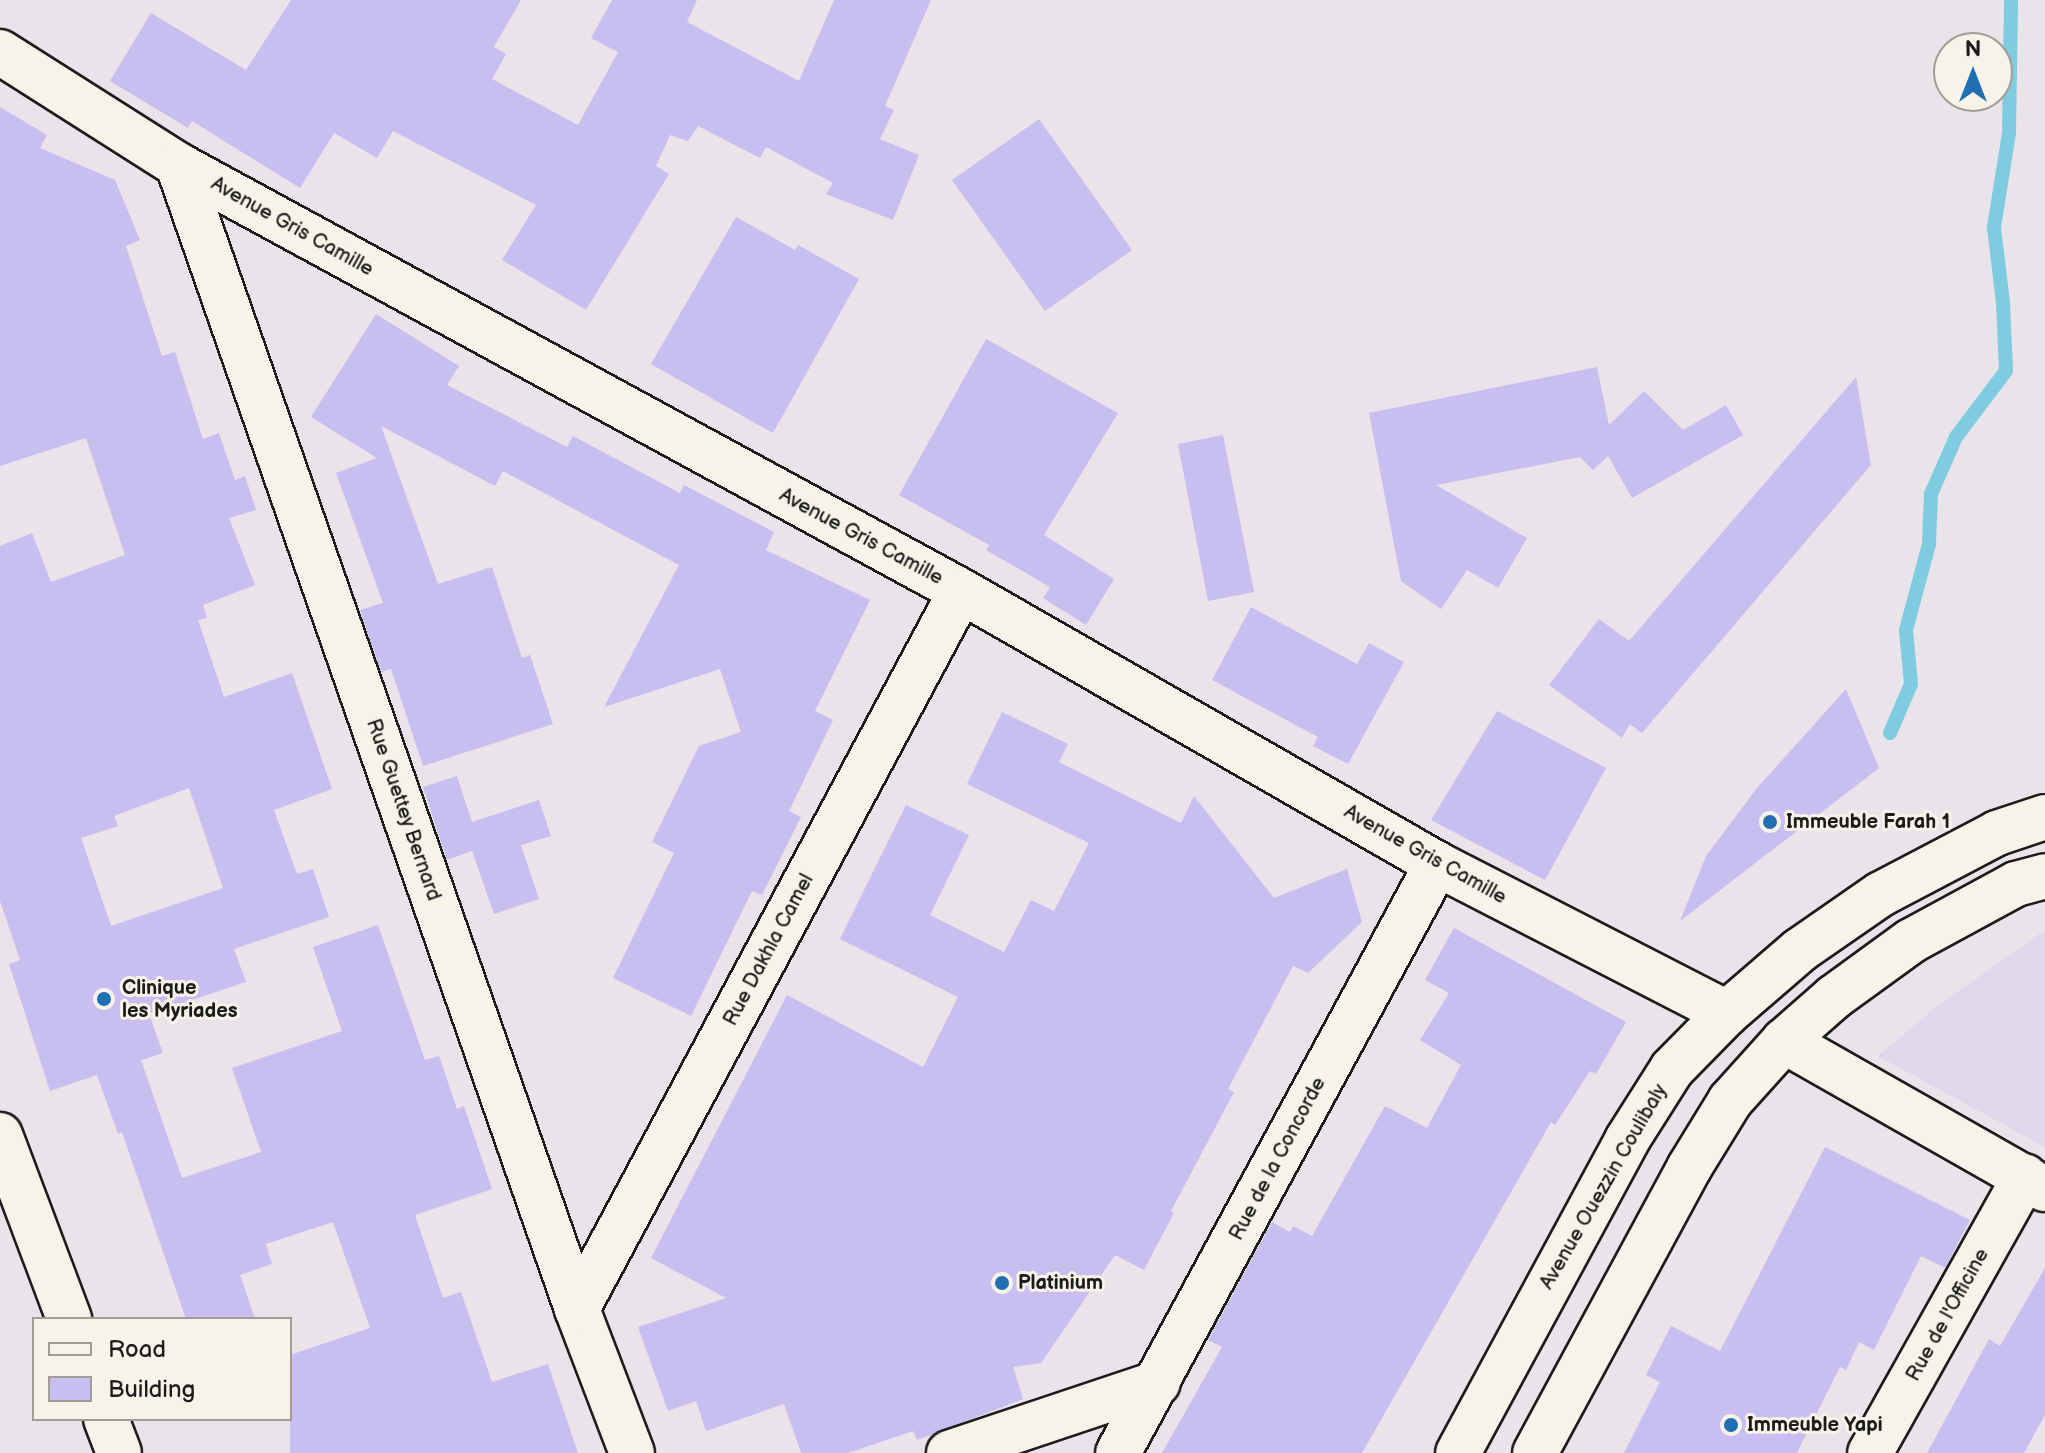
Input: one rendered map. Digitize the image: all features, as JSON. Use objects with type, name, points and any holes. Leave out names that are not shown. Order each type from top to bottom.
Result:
[{"type":"street","name":"Avenue Gris Camille","points":[[0,52],[178,165],[961,591],[1437,864],[1727,1013]]},
{"type":"street","name":"Rue Guettey Bernard","points":[[178,165],[577,1309],[632,1453]]},
{"type":"street","name":"Rue Dakhla Camel","points":[[577,1309],[961,591]]},
{"type":"street","name":"Avenue Ouezzin Coulibaly","points":[[1458,1453],[1627,1140],[1672,1069],[1727,1013],[1800,950],[1881,894],[1997,833],[2045,817]]},
{"type":"street","name":"Rue de la Concorde","points":[[1118,1453],[1437,864]]},
{"type":"street","points":[[1535,1453],[1689,1168],[1730,1101],[1784,1041],[1834,997],[1911,941],[2016,884],[2045,876]]},
{"type":"street","points":[[1784,1041],[2035,1183]]},
{"type":"street","points":[[0,1135],[68,1317]]},
{"type":"street","name":"Rue de l'Officine","points":[[1870,1453],[2035,1183]]},
{"type":"street","points":[[949,1453],[1158,1383]]},
{"type":"street","points":[[107,1421],[119,1453]]},
{"type":"shaded area","points":[[2045,930],[2045,1147],[1878,1056],[1936,1007]]},
{"type":"building","points":[[291,0],[521,0],[494,47],[506,54],[492,79],[578,125],[618,52],[591,38],[612,0],[697,0],[687,22],[799,81],[834,0],[931,0],[885,106],[894,110],[880,139],[919,155],[893,220],[826,194],[833,183],[766,147],[760,158],[698,126],[688,141],[670,135],[656,166],[669,174],[586,310],[502,260],[536,205],[393,131],[377,158],[334,133],[300,188],[192,121],[188,128],[110,81],[151,13],[246,70]]},
{"type":"building","points":[[0,107],[47,135],[40,148],[115,180],[140,240],[126,246],[162,356],[175,352],[203,439],[219,433],[235,480],[245,476],[256,510],[229,518],[255,585],[203,605],[207,618],[198,620],[224,697],[292,673],[332,789],[274,810],[297,874],[313,869],[329,917],[234,949],[246,982],[149,1014],[163,1053],[141,1060],[182,1178],[261,1152],[232,1068],[342,1031],[313,947],[378,925],[425,1060],[439,1056],[457,1109],[464,1106],[492,1189],[415,1215],[443,1298],[461,1292],[492,1382],[548,1364],[578,1453],[290,1453],[292,1354],[370,1328],[333,1222],[266,1244],[272,1264],[240,1275],[254,1317],[185,1317],[122,1132],[118,1134],[97,1075],[50,1091],[9,964],[20,960],[0,901],[0,546],[32,533],[51,582],[125,555],[86,438],[0,466]],"holes":[[[189,788],[223,888],[111,926],[81,838],[118,826],[114,816]]]},
{"type":"building","points":[[1039,119],[1132,250],[1045,311],[952,180]]},
{"type":"building","points":[[736,217],[795,250],[798,245],[859,279],[773,433],[651,364]]},
{"type":"building","points":[[376,314],[459,366],[447,385],[567,447],[573,436],[680,493],[684,485],[774,532],[766,550],[870,600],[815,711],[833,720],[789,811],[801,817],[762,895],[752,891],[691,1016],[613,978],[674,853],[652,842],[699,746],[741,732],[720,669],[604,707],[679,565],[503,471],[495,486],[381,426],[438,584],[492,567],[522,658],[530,655],[553,724],[423,766],[391,669],[381,672],[360,610],[383,603],[336,473],[377,458],[311,417]]},
{"type":"building","points":[[986,339],[1118,413],[1044,535],[1114,579],[1086,625],[1043,598],[1050,587],[986,550],[989,545],[899,495]]},
{"type":"building","points":[[1597,367],[1609,425],[1644,391],[1683,430],[1726,405],[1743,435],[1632,498],[1608,456],[1593,470],[1580,457],[1436,485],[1527,538],[1498,588],[1467,570],[1441,609],[1401,581],[1369,413]]},
{"type":"building","points":[[1856,377],[1871,465],[1642,733],[1630,724],[1622,738],[1549,685],[1599,619],[1629,641]]},
{"type":"building","points":[[1223,435],[1254,592],[1208,601],[1178,444]]},
{"type":"building","points":[[1251,607],[1357,664],[1369,643],[1404,662],[1348,764],[1313,746],[1318,737],[1212,680]]},
{"type":"building","name":"Immeuble Farah 1","points":[[1846,689],[1879,768],[1680,921],[1706,856],[1757,788]]},
{"type":"building","points":[[1497,711],[1606,768],[1545,880],[1431,820]]},
{"type":"building","points":[[1002,712],[1068,744],[1059,762],[1181,823],[1194,796],[1274,898],[1347,869],[1362,922],[1308,973],[1293,966],[1228,1089],[1234,1092],[1171,1211],[1174,1213],[1144,1270],[1115,1255],[1041,1363],[1013,1367],[1023,1399],[917,1440],[913,1431],[848,1453],[801,1453],[784,1404],[706,1431],[696,1401],[668,1411],[638,1327],[726,1298],[651,1258],[787,995],[923,1067],[958,997],[840,939],[906,805],[969,835],[930,915],[1004,952],[1031,900],[1054,911],[1089,843],[967,784]]},
{"type":"building","points":[[457,776],[472,822],[539,800],[551,836],[521,845],[539,899],[494,914],[472,851],[447,860],[423,787]]},
{"type":"building","points":[[1454,928],[1626,1022],[1596,1074],[1590,1071],[1555,1125],[1551,1122],[1362,1453],[1162,1453],[1222,1347],[1208,1340],[1272,1222],[1290,1232],[1293,1226],[1312,1236],[1385,1106],[1427,1128],[1461,1065],[1420,1040],[1449,993],[1425,980]]},
{"type":"building","points":[[1825,1147],[1970,1220],[1945,1268],[1921,1256],[1874,1350],[1859,1342],[1846,1370],[1840,1367],[1797,1453],[1624,1453],[1660,1382],[1646,1375],[1671,1326],[1720,1351]]},
{"type":"building","points":[[2045,1268],[2045,1415],[2024,1453],[1927,1453],[1989,1339],[2000,1346]]},
{"type":"waterway","points":[[1890,733],[1911,684],[1906,630],[1929,544],[1931,494],[1956,437],[2006,371],[2003,303],[1994,227],[2009,133],[2011,0]]},
{"type":"place","name":"Immeuble Farah 1","points":[[1770,822]]},
{"type":"place","name":"Clinique les Myriades","points":[[104,999]]},
{"type":"place","name":"Platinium","points":[[1002,1283]]},
{"type":"place","name":"Immeuble Yapi","points":[[1731,1425]]}]
